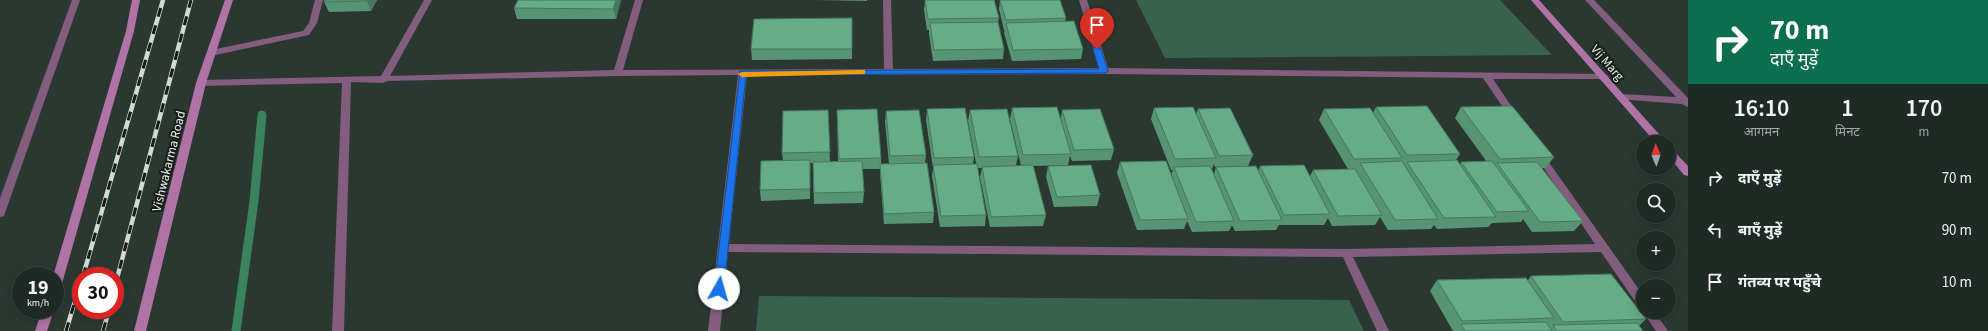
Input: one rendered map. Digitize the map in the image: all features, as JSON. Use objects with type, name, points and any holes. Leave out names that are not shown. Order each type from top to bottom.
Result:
[{"type":"main road","points":[[61,267],[130,32],[136,0]]},
{"type":"main road","name":"Vishwakarma Road","points":[[140,331],[201,84],[229,0]]},
{"type":"main road","name":"Vij Marg","points":[[1535,0],[1655,135]]},
{"type":"main road","points":[[1676,159],[1688,172]]},
{"type":"main road","points":[[41,331],[45,319]]},
{"type":"street","points":[[0,213],[76,0]]},
{"type":"street","points":[[211,53],[306,33],[313,23],[319,0]]},
{"type":"street","points":[[383,80],[428,0]]},
{"type":"street","points":[[618,72],[639,0]]},
{"type":"street","points":[[886,0],[889,72]]},
{"type":"street","points":[[1083,0],[1104,71]]},
{"type":"street","points":[[1589,0],[1687,102]]},
{"type":"street","points":[[201,84],[347,79],[383,80],[618,72],[742,73],[1104,71],[1487,77],[1604,77]]},
{"type":"street","points":[[714,331],[742,73]]},
{"type":"street","points":[[1487,77],[1518,123]]},
{"type":"street","points":[[338,331],[347,79]]},
{"type":"street","points":[[1621,97],[1687,102]]},
{"type":"street","points":[[1536,150],[1636,294]]},
{"type":"street","points":[[724,248],[1346,253],[1603,248]]},
{"type":"street","points":[[1346,253],[1383,331]]},
{"type":"street","points":[[1654,319],[1662,331]]},
{"type":"green space","points":[[1136,0],[1500,0],[1552,55],[1165,58]]},
{"type":"green space","points":[[759,296],[1349,300],[1364,331],[756,331]]},
{"type":"building","points":[[325,0],[367,0],[367,1],[324,2]]},
{"type":"building","points":[[518,0],[616,0],[613,9],[514,8]]},
{"type":"building","points":[[925,0],[994,0],[999,18],[928,19]]},
{"type":"building","points":[[1000,0],[1060,0],[1066,18],[1006,20]]},
{"type":"building","points":[[852,18],[852,49],[751,49],[754,19]]},
{"type":"building","points":[[1074,21],[1083,49],[1013,50],[1006,23]]},
{"type":"building","points":[[998,22],[1004,49],[934,50],[930,23]]},
{"type":"building","points":[[1427,106],[1460,154],[1407,155],[1376,107]]},
{"type":"building","points":[[1512,106],[1554,157],[1500,159],[1461,107]]},
{"type":"building","points":[[1057,107],[1071,154],[1023,155],[1012,108]]},
{"type":"building","points":[[1193,107],[1216,158],[1175,159],[1154,108]]},
{"type":"building","points":[[965,108],[974,157],[934,158],[927,109]]},
{"type":"building","points":[[1230,108],[1253,155],[1219,156],[1198,109]]},
{"type":"building","points":[[1370,108],[1402,158],[1354,159],[1324,109]]},
{"type":"building","points":[[877,109],[881,158],[839,159],[837,110]]},
{"type":"building","points":[[1007,109],[1018,156],[979,157],[970,110]]},
{"type":"building","points":[[1100,109],[1114,149],[1074,150],[1062,110]]},
{"type":"building","points":[[828,110],[830,152],[782,153],[783,111]]},
{"type":"building","points":[[919,110],[926,155],[890,156],[886,111]]},
{"type":"building","points":[[810,160],[810,189],[760,190],[761,161]]},
{"type":"building","points":[[1457,160],[1496,217],[1444,218],[1407,162]]},
{"type":"building","points":[[862,161],[864,192],[814,193],[813,162]]},
{"type":"building","points":[[1166,161],[1188,219],[1140,220],[1120,162]]},
{"type":"building","points":[[1402,161],[1438,219],[1395,220],[1360,163]]},
{"type":"building","points":[[1492,161],[1529,211],[1497,212],[1461,162]]},
{"type":"building","points":[[1537,162],[1583,221],[1540,222],[1497,163]]},
{"type":"building","points":[[927,163],[934,212],[884,214],[880,164]]},
{"type":"building","points":[[977,164],[986,215],[941,216],[933,165]]},
{"type":"building","points":[[1033,165],[1046,215],[991,217],[982,167]]},
{"type":"building","points":[[1091,165],[1100,195],[1057,197],[1048,166]]},
{"type":"building","points":[[1304,165],[1330,214],[1284,215],[1260,166]]},
{"type":"building","points":[[1210,166],[1234,221],[1196,222],[1174,167]]},
{"type":"building","points":[[1256,166],[1282,220],[1240,221],[1216,167]]},
{"type":"building","points":[[1355,169],[1382,215],[1338,216],[1313,170]]},
{"type":"building","points":[[1611,274],[1636,306],[1636,319],[1646,319],[1563,322],[1531,276]]},
{"type":"building","points":[[1526,278],[1554,318],[1462,321],[1437,280]]},
{"type":"building","points":[[1546,322],[1552,331],[1465,331],[1461,324]]},
{"type":"building","points":[[1637,323],[1643,331],[1557,331],[1553,325]]},
{"type":"waterway","points":[[236,331],[254,201],[262,115]]},
{"type":"railway","points":[[86,267],[163,0]]},
{"type":"railway","points":[[120,267],[191,0]]},
{"type":"railway","points":[[66,331],[72,311]]},
{"type":"railway","points":[[103,331],[106,319]]},
{"type":"slow traffic","points":[[742,74],[862,72]]},
{"type":"route","points":[[719,289],[742,73],[1104,71],[1097,49]]}]
